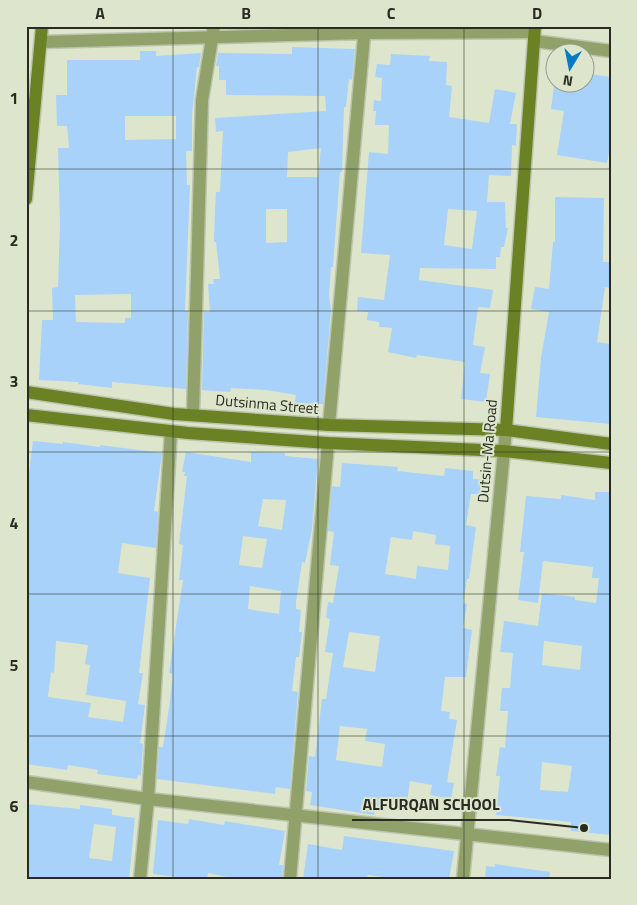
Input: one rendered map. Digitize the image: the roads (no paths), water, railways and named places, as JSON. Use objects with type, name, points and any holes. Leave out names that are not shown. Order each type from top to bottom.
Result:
[{"type":"street","points":[[26,200],[42,26]]},
{"type":"street","points":[[41,42],[214,32],[365,30],[534,33],[611,51]]},
{"type":"street","points":[[329,425],[365,30]]},
{"type":"street","points":[[193,414],[202,100],[214,32]]},
{"type":"street","name":"Dutsin-Ma Road","points":[[463,879],[506,430],[534,33]]},
{"type":"street","name":"Dutsinma Street","points":[[26,392],[174,414],[329,425],[506,430],[611,444]]},
{"type":"street","points":[[26,415],[171,431],[328,443],[503,451],[611,463]]},
{"type":"street","points":[[140,879],[148,799],[171,431]]},
{"type":"street","points":[[290,879],[328,443]]},
{"type":"street","points":[[26,782],[148,799],[611,850]]},
{"type":"place","name":"ALFURQAN SCHOOL","points":[[584,828]]}]
